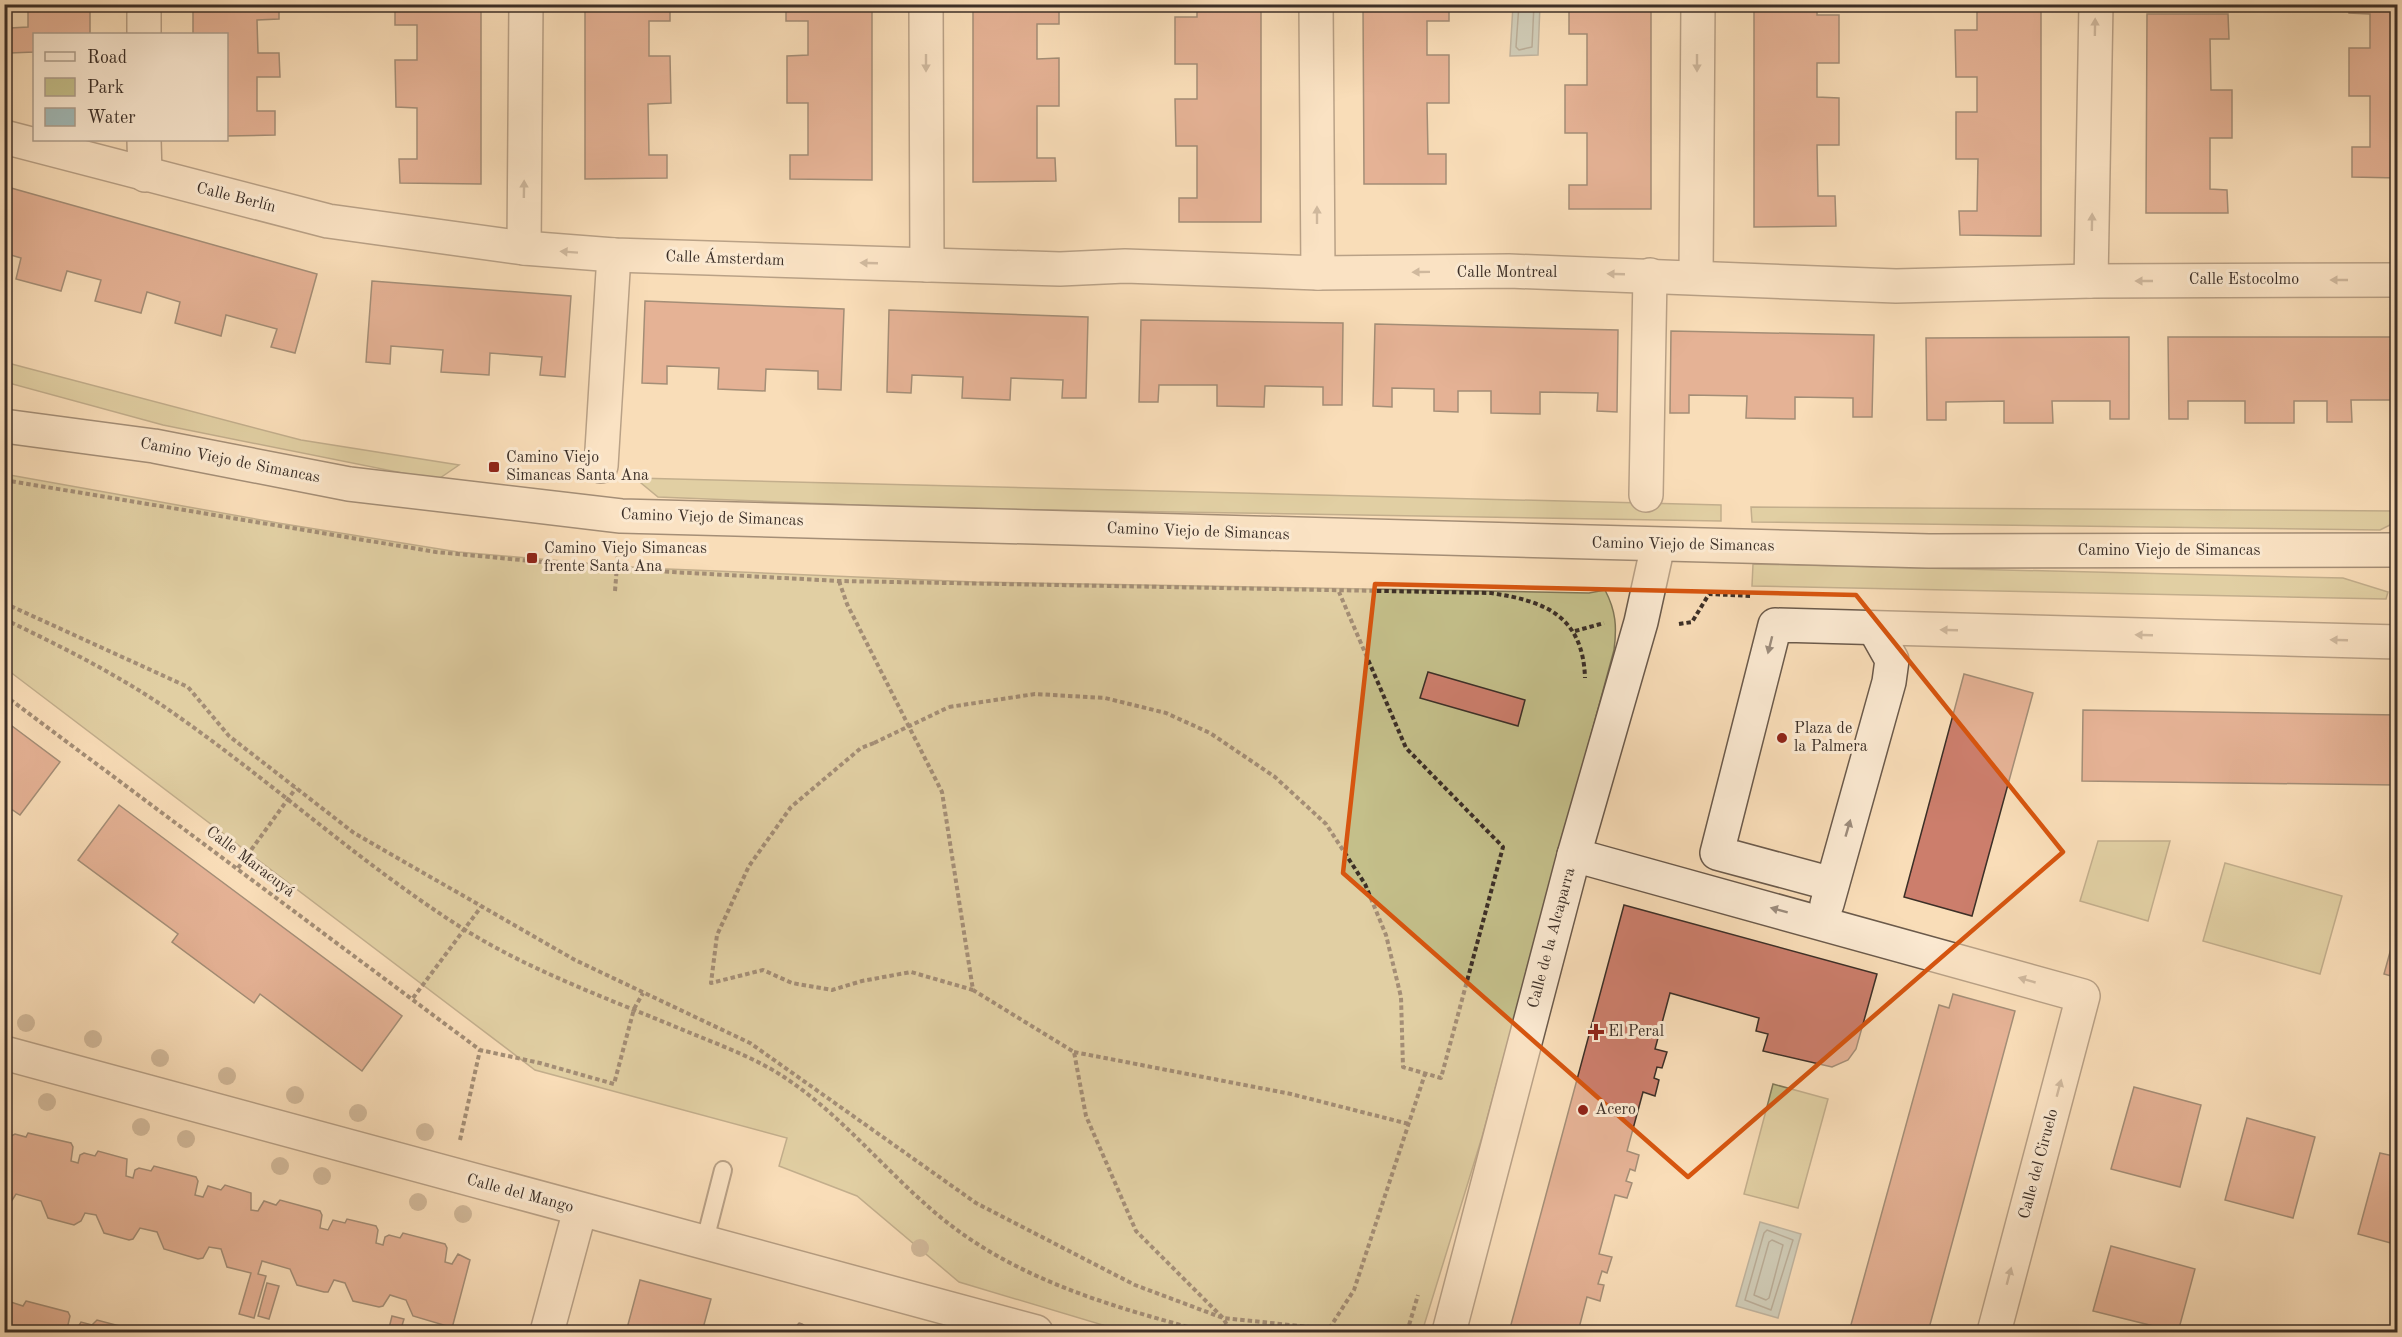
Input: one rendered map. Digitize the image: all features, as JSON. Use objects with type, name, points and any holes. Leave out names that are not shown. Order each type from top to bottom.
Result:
[{"type":"street","points":[[144,4],[144,33]]},
{"type":"street","points":[[524,248],[526,4]]},
{"type":"street","points":[[926,4],[927,265]]},
{"type":"street","points":[[1316,4],[1318,273]]},
{"type":"street","points":[[1696,277],[1698,4]]},
{"type":"street","points":[[2091,281],[2096,4]]},
{"type":"street","name":"Calle Berlín","points":[[4,137],[328,221]]},
{"type":"street","points":[[144,141],[145,175]]},
{"type":"street","name":"Calle Ámsterdam","points":[[328,221],[524,248],[615,255],[1060,269],[1138,267]]},
{"type":"street","points":[[601,466],[615,255]]},
{"type":"street","name":"Calle Montreal","points":[[1138,267],[1318,273],[1509,272],[1650,275],[1882,286]]},
{"type":"street","points":[[1646,495],[1650,275]]},
{"type":"street","name":"Calle Estocolmo","points":[[1882,286],[2091,281],[2397,280]]},
{"type":"street","name":"Camino Viejo de Simancas","points":[[4,426],[154,446],[349,484],[621,516],[1941,551],[2397,550]]},
{"type":"street","name":"Calle de la Alcaparra","points":[[1449,1332],[1574,855],[1641,622],[1658,545]]},
{"type":"street","points":[[1832,884],[1718,853],[1775,625],[2397,642]]},
{"type":"street","points":[[1574,855],[1822,921],[1889,682],[1892,660],[1874,628]]},
{"type":"street","name":"Calle del Ciruelo","points":[[1822,921],[2084,996],[1994,1332]]},
{"type":"street","name":"Calle del Mango","points":[[4,1053],[1036,1332]]},
{"type":"street","points":[[547,1332],[580,1210]]},
{"type":"lane","points":[[704,1244],[723,1170]]},
{"type":"path","points":[[4,480],[436,552],[616,569],[839,580],[1340,592],[1491,593],[1527,599],[1555,612],[1575,631]]},
{"type":"path","points":[[615,591],[619,543]]},
{"type":"path","points":[[839,580],[847,604],[942,792],[973,990]]},
{"type":"path","points":[[1340,592],[1406,748],[1503,847],[1441,1078],[1403,1067],[1401,997],[1386,935],[1365,884],[1326,824],[1275,777],[1210,733],[1166,713],[1105,698],[1035,694],[949,707],[861,748],[791,807],[749,866],[717,935],[711,983],[763,970],[792,983],[832,990],[862,981],[911,972],[973,990],[1074,1053],[1291,1094],[1409,1124]]},
{"type":"path","points":[[4,603],[188,687],[229,736],[354,832],[575,960],[750,1042],[976,1203],[1135,1285],[1223,1318],[1329,1329],[1354,1290],[1425,1074]]},
{"type":"path","points":[[4,620],[104,669],[164,707],[380,872],[464,929],[534,968],[717,1044],[782,1076],[840,1119],[932,1210],[987,1251],[1043,1281],[1109,1304],[1208,1332]]},
{"type":"path","name":"Calle Maracuyá","points":[[4,695],[480,1050]]},
{"type":"path","points":[[238,868],[296,788]]},
{"type":"path","points":[[413,998],[481,907]]},
{"type":"path","points":[[459,1143],[480,1050],[540,1063],[614,1084],[634,1009],[643,993]]},
{"type":"path","points":[[1074,1053],[1086,1116],[1136,1231],[1223,1318],[1231,1332]]},
{"type":"highlighted area","points":[[1375,584],[1856,595],[2063,852],[1688,1177],[1343,873]]},
{"type":"green space","points":[[4,362],[301,440],[459,465],[437,480],[163,425],[5,382]]},
{"type":"green space","points":[[4,474],[278,523],[458,552],[643,568],[975,582],[1589,593],[1605,590],[1615,619],[1614,650],[1482,1137],[1422,1332],[1126,1332],[959,1282],[857,1196],[779,1166],[787,1138],[535,1070],[5,668]]},
{"type":"green space","points":[[635,478],[1721,505],[1721,521],[931,508],[658,497]]},
{"type":"green space","points":[[1751,507],[2397,511],[2398,521],[2380,530],[1752,522]]},
{"type":"green space","points":[[1753,564],[2343,578],[2388,592],[2386,599],[1752,586]]},
{"type":"green space","points":[[2098,841],[2170,841],[2148,921],[2080,901]]},
{"type":"green space","points":[[2225,863],[2342,896],[2320,974],[2203,941]]},
{"type":"green space","points":[[1773,1084],[1828,1099],[1798,1208],[1744,1194]]},
{"type":"water","points":[[1513,5],[1540,5],[1538,55],[1510,56]]},
{"type":"water","points":[[1760,1222],[1801,1234],[1778,1318],[1736,1306]]},
{"type":"building","points":[[28,4],[90,4],[90,33],[33,33],[33,52],[10,53],[10,28],[28,27]]},
{"type":"building","points":[[193,4],[279,4],[279,19],[257,20],[258,53],[279,53],[280,77],[257,77],[257,111],[275,111],[275,135],[228,136],[228,33],[193,33]]},
{"type":"building","points":[[395,4],[481,4],[481,184],[400,183],[399,159],[417,159],[417,108],[396,107],[395,60],[417,60],[417,25],[395,25]]},
{"type":"building","points":[[585,4],[670,4],[670,21],[649,21],[649,56],[670,56],[671,103],[648,104],[649,155],[667,155],[667,178],[585,179]]},
{"type":"building","points":[[786,4],[872,4],[872,180],[790,179],[790,155],[808,155],[808,103],[787,103],[787,56],[808,55],[808,21],[786,21]]},
{"type":"building","points":[[973,4],[1059,4],[1059,24],[1037,24],[1037,59],[1059,58],[1059,106],[1037,106],[1037,158],[1055,158],[1056,181],[973,182]]},
{"type":"building","points":[[1197,4],[1261,4],[1261,222],[1179,222],[1179,198],[1197,198],[1197,146],[1176,146],[1175,99],[1197,99],[1197,64],[1175,64],[1175,17],[1197,17]]},
{"type":"building","points":[[1363,4],[1449,4],[1449,21],[1427,21],[1427,55],[1449,55],[1449,103],[1427,103],[1428,154],[1446,154],[1446,184],[1364,184]]},
{"type":"building","points":[[1754,4],[1817,4],[1817,15],[1839,15],[1839,63],[1817,63],[1817,97],[1839,98],[1839,145],[1817,145],[1818,196],[1835,196],[1836,226],[1754,227]]},
{"type":"building","points":[[1977,4],[2041,4],[2041,236],[1960,235],[1959,211],[1977,211],[1978,159],[1956,159],[1956,112],[1977,112],[1977,77],[1956,77],[1955,30],[1977,30]]},
{"type":"building","points":[[2349,4],[2398,4],[2398,178],[2352,177],[2352,147],[2370,147],[2370,96],[2349,96],[2349,48],[2370,48],[2370,14],[2349,13]]},
{"type":"building","points":[[1569,10],[1651,10],[1651,209],[1569,209],[1569,185],[1587,185],[1587,133],[1565,133],[1565,85],[1587,85],[1587,34],[1569,34]]},
{"type":"building","points":[[2147,14],[2228,14],[2229,39],[2210,39],[2211,90],[2232,90],[2232,138],[2210,138],[2210,189],[2227,190],[2228,213],[2146,213]]},
{"type":"building","points":[[4,186],[317,274],[295,353],[271,347],[277,329],[226,315],[221,336],[175,323],[180,302],[147,292],[141,313],[95,301],[101,280],[67,271],[61,291],[16,279],[21,258],[4,253]]},
{"type":"building","points":[[372,281],[571,296],[565,377],[540,375],[542,357],[490,353],[489,375],[441,372],[443,350],[391,346],[390,364],[366,362]]},
{"type":"building","points":[[645,301],[844,309],[841,390],[818,389],[818,371],[766,369],[765,391],[718,389],[719,368],[667,366],[667,384],[642,383]]},
{"type":"building","points":[[889,310],[1088,317],[1086,398],[1062,398],[1063,380],[1011,378],[1010,400],[962,398],[963,377],[912,375],[911,393],[887,392]]},
{"type":"building","points":[[1141,320],[1343,323],[1342,405],[1323,405],[1323,387],[1265,386],[1264,407],[1217,406],[1217,385],[1159,385],[1158,402],[1139,402]]},
{"type":"building","points":[[1375,324],[1618,330],[1617,412],[1597,411],[1598,393],[1540,392],[1540,414],[1491,413],[1491,391],[1458,391],[1458,412],[1434,411],[1434,389],[1392,388],[1392,407],[1373,406]]},
{"type":"building","points":[[1671,331],[1874,335],[1872,417],[1853,417],[1853,398],[1795,397],[1795,419],[1746,418],[1747,396],[1689,395],[1689,413],[1670,413]]},
{"type":"building","points":[[2129,337],[2129,419],[2110,419],[2110,401],[2052,401],[2053,423],[2004,423],[2004,401],[1946,402],[1946,420],[1927,420],[1926,338]]},
{"type":"building","points":[[2168,337],[2398,337],[2398,419],[2393,419],[2393,400],[2351,400],[2352,422],[2327,422],[2327,401],[2294,401],[2294,423],[2245,423],[2245,401],[2188,401],[2188,419],[2169,419]]},
{"type":"building","points":[[1428,672],[1525,700],[1518,726],[1420,698]]},
{"type":"building","points":[[1964,674],[2033,693],[1972,916],[1904,897]]},
{"type":"building","points":[[2083,710],[2397,715],[2395,785],[2082,781]]},
{"type":"building","points":[[4,720],[60,762],[20,815],[4,804]]},
{"type":"building","points":[[119,805],[402,1016],[362,1071],[260,994],[254,1003],[172,942],[178,934],[78,860]]},
{"type":"building","points":[[1624,905],[1877,974],[1856,1049],[1848,1060],[1832,1067],[1763,1051],[1768,1034],[1756,1031],[1759,1018],[1670,993],[1655,1049],[1667,1052],[1662,1068],[1657,1067],[1654,1078],[1659,1080],[1655,1096],[1643,1092],[1627,1151],[1639,1155],[1635,1171],[1630,1169],[1626,1181],[1632,1183],[1627,1198],[1615,1195],[1599,1254],[1612,1257],[1607,1273],[1602,1271],[1598,1284],[1604,1285],[1600,1301],[1587,1297],[1578,1332],[1509,1332]]},
{"type":"building","points":[[2398,923],[2398,978],[2384,974]]},
{"type":"building","points":[[1953,994],[2015,1011],[1928,1332],[1849,1332],[1939,1005],[1949,1008]]},
{"type":"building","points":[[2134,1087],[2201,1105],[2180,1187],[2111,1169]]},
{"type":"building","points":[[2247,1118],[2315,1137],[2293,1218],[2225,1200]]},
{"type":"building","points":[[28,1133],[71,1143],[73,1147],[71,1161],[78,1163],[80,1155],[84,1153],[95,1156],[98,1151],[127,1159],[126,1176],[133,1178],[135,1170],[139,1168],[151,1171],[154,1166],[196,1177],[198,1181],[195,1195],[203,1197],[208,1186],[221,1190],[225,1185],[251,1193],[251,1210],[258,1211],[264,1201],[276,1205],[280,1200],[320,1211],[322,1215],[320,1228],[328,1230],[333,1220],[345,1223],[347,1219],[376,1226],[378,1230],[376,1243],[383,1245],[385,1237],[389,1235],[400,1238],[403,1233],[445,1244],[447,1248],[445,1262],[452,1264],[458,1254],[470,1260],[451,1332],[445,1332],[447,1326],[413,1316],[406,1300],[390,1295],[383,1306],[379,1307],[353,1301],[345,1283],[334,1280],[328,1292],[297,1285],[290,1269],[262,1261],[258,1274],[266,1276],[254,1318],[239,1314],[251,1273],[227,1267],[221,1249],[209,1247],[203,1258],[198,1259],[164,1249],[157,1232],[140,1228],[133,1239],[129,1240],[104,1233],[96,1215],[85,1213],[81,1221],[74,1225],[48,1218],[41,1201],[16,1194],[9,1205],[4,1206],[4,1143],[9,1144],[11,1136],[15,1134],[26,1137]]},
{"type":"building","points":[[2380,1153],[2398,1157],[2398,1245],[2358,1234]]},
{"type":"building","points":[[2111,1246],[2195,1269],[2178,1332],[2093,1311]]},
{"type":"building","points":[[640,1280],[711,1299],[702,1332],[626,1332]]},
{"type":"building","points":[[267,1283],[279,1286],[269,1319],[258,1316]]},
{"type":"building","points":[[26,1301],[68,1312],[70,1316],[67,1329],[75,1332],[4,1332],[7,1305],[11,1302],[23,1306]]},
{"type":"building","points":[[392,1316],[404,1319],[400,1332],[388,1332]]},
{"type":"building","points":[[97,1320],[123,1327],[125,1332],[75,1332],[81,1322],[92,1325]]},
{"type":"building","points":[[799,1323],[802,1324],[814,1332],[791,1332]]},
{"type":"place","name":"Camino Viejo Simancas Santa Ana","points":[[494,467]]},
{"type":"place","name":"Camino Viejo Simancas frente Santa Ana","points":[[532,558]]},
{"type":"place","name":"Plaza de la Palmera","points":[[1782,738]]},
{"type":"place","name":"El Peral","points":[[1596,1032]]},
{"type":"place","name":"Acero","points":[[1583,1110]]}]
